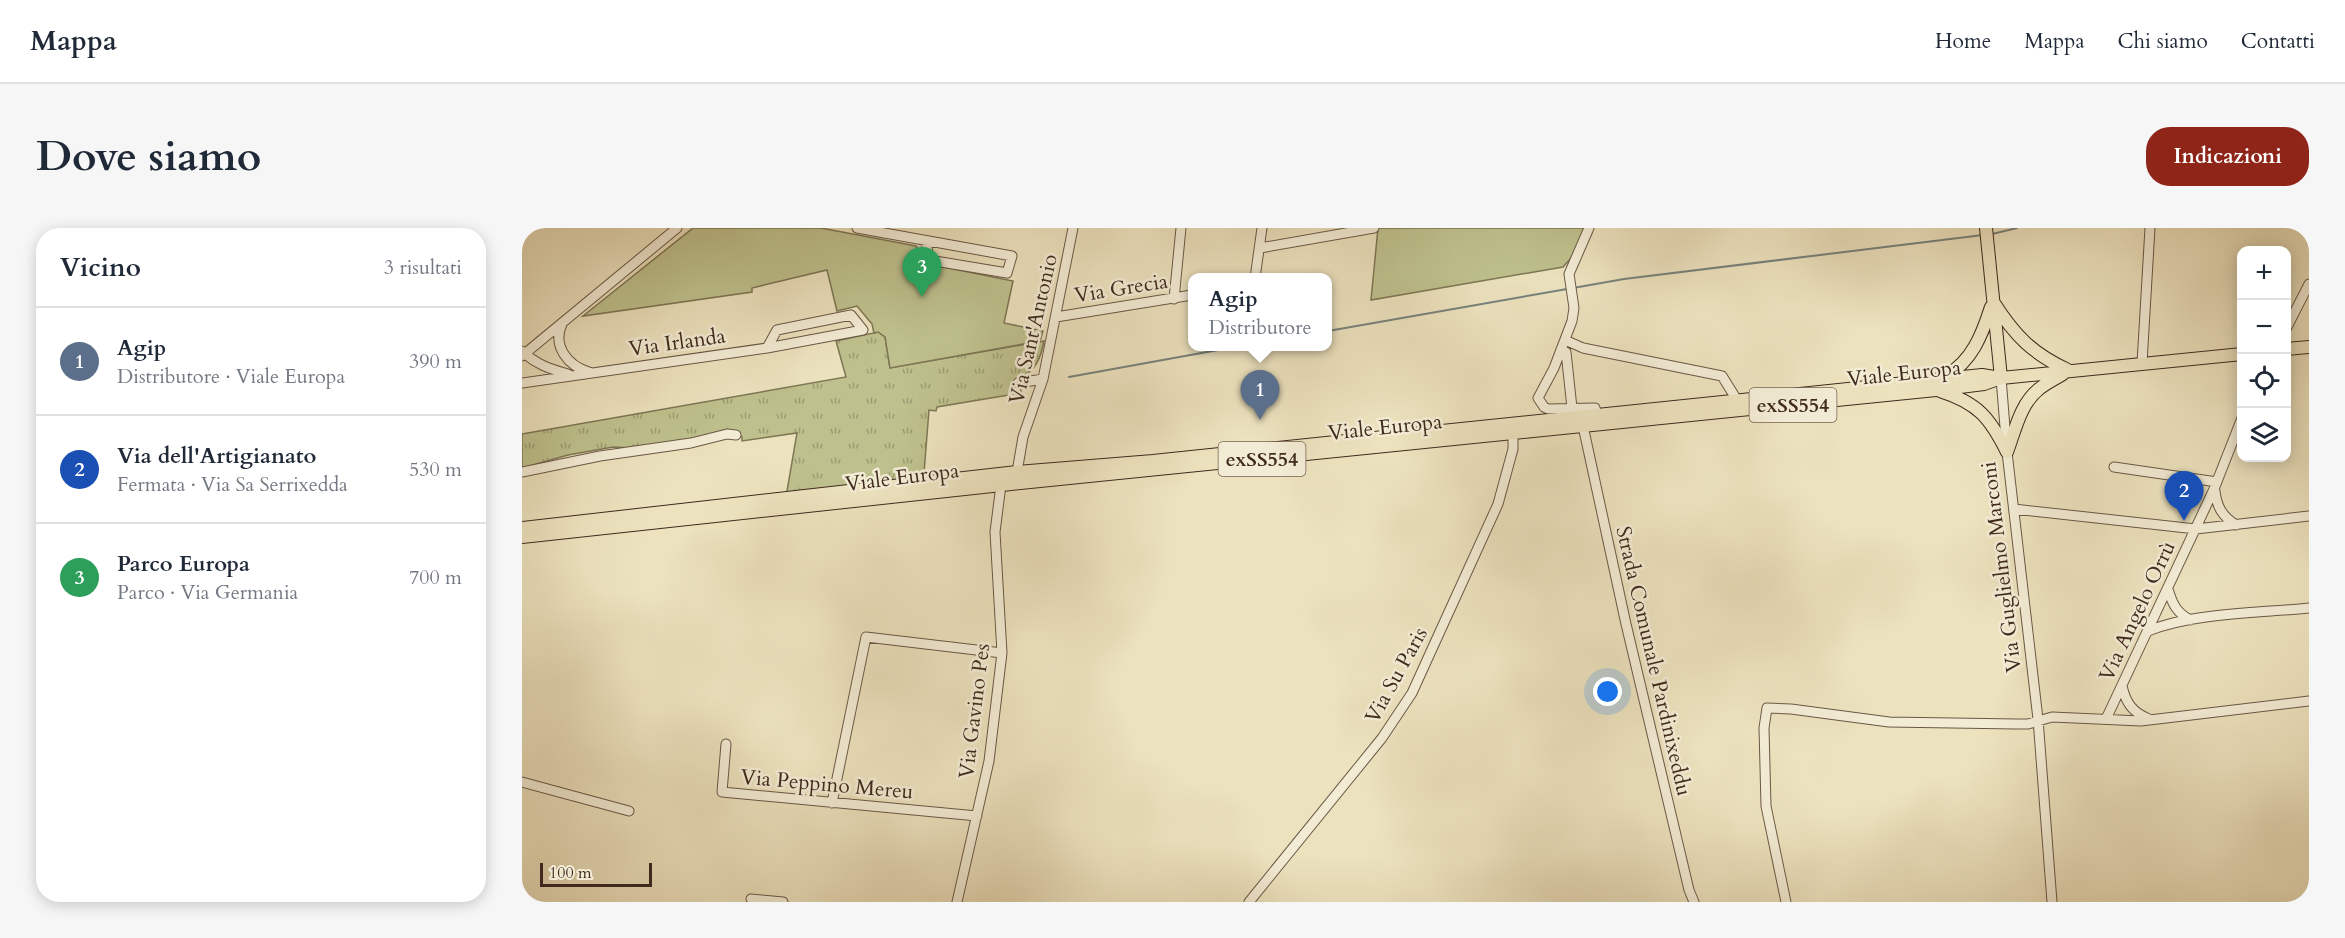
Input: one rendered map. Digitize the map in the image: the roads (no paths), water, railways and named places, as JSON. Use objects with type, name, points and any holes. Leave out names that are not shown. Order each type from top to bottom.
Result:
[{"type":"main road","name":"Via Guglielmo Marconi","points":[[1986,228],[2001,378]]},
{"type":"main road","points":[[1993,300],[2012,330],[2024,343],[2070,371]]},
{"type":"main road","points":[[1993,300],[1978,343],[1969,357],[1938,385],[1977,407],[1996,429],[2007,452]]},
{"type":"main road","points":[[2291,349],[2309,347]]},
{"type":"main road","name":"Viale Europa","points":[[522,537],[1001,485],[1583,426],[1938,385],[1982,375],[2001,378],[2237,354]]},
{"type":"main road","points":[[2007,452],[2018,421],[2032,395],[2040,387],[2070,371]]},
{"type":"main road","name":"Viale Europa","points":[[522,528],[1017,472],[1153,461],[1737,400],[1938,385]]},
{"type":"street","points":[[523,353],[563,323],[677,228]]},
{"type":"street","points":[[857,228],[1012,256],[1007,273],[929,260],[926,241]]},
{"type":"street","name":"Via Sant'Antonio","points":[[1017,472],[1023,437],[1043,379],[1073,228]]},
{"type":"street","points":[[1174,298],[1181,228]]},
{"type":"street","points":[[1256,273],[1262,228]]},
{"type":"street","points":[[1260,248],[1374,228]]},
{"type":"street","points":[[1589,228],[1569,274],[1574,308],[1563,344],[1538,398],[1548,409],[1594,408],[1598,414]]},
{"type":"street","points":[[2142,363],[2150,228]]},
{"type":"street","points":[[2291,319],[2309,284]]},
{"type":"street","name":"Via Grecia","points":[[1056,317],[1188,296]]},
{"type":"street","name":"Via Irlanda","points":[[522,383],[767,348],[863,330],[851,315],[777,330],[767,348]]},
{"type":"street","points":[[563,323],[558,333],[561,350],[577,367],[592,373]]},
{"type":"street","points":[[1563,344],[1722,376],[1737,400]]},
{"type":"street","points":[[1563,344],[1566,352],[1572,408]]},
{"type":"street","name":"Via Irlanda","points":[[523,353],[531,360],[548,368],[573,376]]},
{"type":"street","name":"Via Guglielmo Marconi","points":[[2001,378],[2007,452],[2038,719],[2052,902]]},
{"type":"street","points":[[1018,383],[1043,379]]},
{"type":"street","name":"Strada Comunale Pardinixeddu","points":[[1583,426],[1626,624],[1689,890],[1694,902]]},
{"type":"street","name":"Via Angelo Orrù","points":[[2106,719],[2196,530],[2237,429]]},
{"type":"street","name":"Via Su Paris","points":[[1250,902],[1383,738],[1412,693],[1498,504],[1513,449],[1513,433]]},
{"type":"street","points":[[522,472],[600,456],[691,443],[727,434],[736,435]]},
{"type":"street","points":[[2114,467],[2216,485],[2217,507],[2236,525]]},
{"type":"street","name":"Via Gavino Pes","points":[[957,902],[989,761],[1002,653],[995,532],[1001,485]]},
{"type":"street","points":[[2014,509],[2196,530],[2309,516]]},
{"type":"street","points":[[2168,589],[2178,612],[2191,620]]},
{"type":"street","points":[[2148,631],[2168,624],[2191,620],[2309,608]]},
{"type":"street","points":[[832,803],[866,638],[1002,653]]},
{"type":"street","points":[[2122,686],[2128,706],[2134,712],[2151,720]]},
{"type":"street","points":[[1786,902],[1766,806],[1764,728],[1767,708],[1888,722],[2028,724],[2038,719],[2052,717],[2151,720],[2309,701]]},
{"type":"street","name":"Via Peppino Mereu","points":[[726,744],[722,792],[977,816]]},
{"type":"street","points":[[522,782],[629,811]]},
{"type":"street","points":[[751,899],[783,902]]},
{"type":"waterway","points":[[1992,234],[2017,228]]},
{"type":"waterway","points":[[1573,288],[1624,279],[1983,235]]},
{"type":"waterway","points":[[1332,330],[1567,289]]},
{"type":"waterway","points":[[1069,377],[1212,351]]},
{"type":"place","name":"Parco Europa","points":[[922,297]]},
{"type":"place","name":"Agip","points":[[1260,420]]},
{"type":"place","name":"Via dell'Artigianato","points":[[2184,521]]}]
